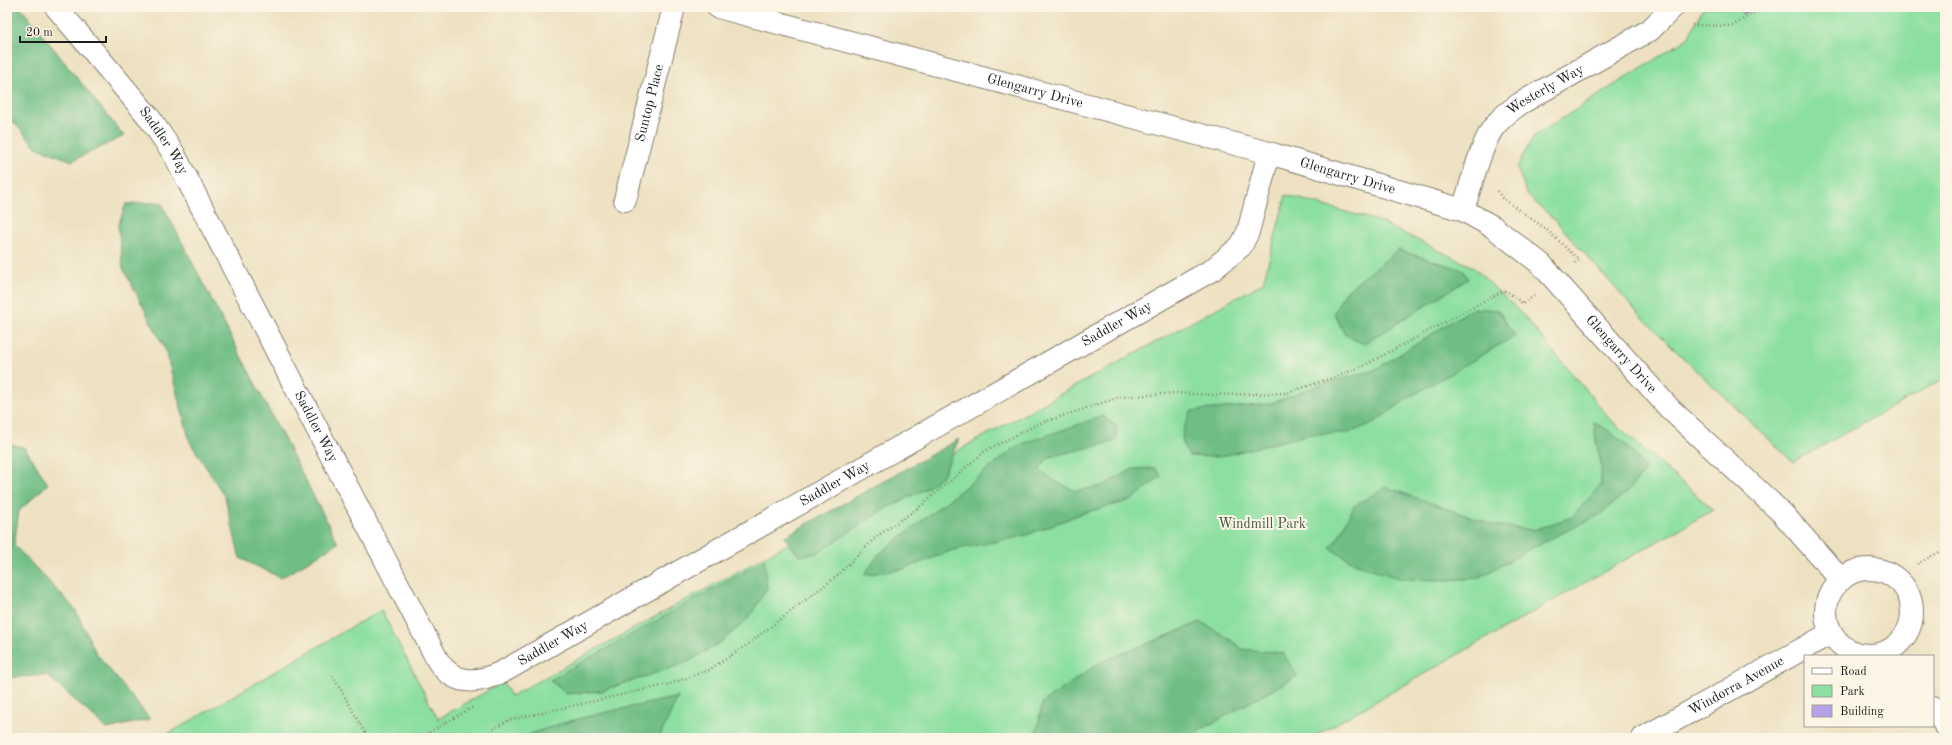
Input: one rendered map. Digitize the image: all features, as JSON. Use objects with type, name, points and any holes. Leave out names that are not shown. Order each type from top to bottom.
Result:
[{"type":"street","name":"Saddler Way","points":[[56,7],[148,116],[174,154],[438,661],[442,667],[454,676],[474,681],[489,679],[504,671],[1212,270],[1241,246],[1248,232],[1269,153]]},
{"type":"street","name":"Suntop Place","points":[[625,200],[674,7]]},
{"type":"street","name":"Glengarry Drive","points":[[718,7],[1269,153],[1463,210],[1493,227],[1522,248],[1555,278],[1669,408],[1783,514],[1841,580]]},
{"type":"street","name":"Westerly Way","points":[[1463,210],[1485,143],[1493,128],[1507,113],[1521,103],[1650,30],[1673,7]]},
{"type":"street","points":[[1866,570],[1880,571],[1893,577],[1903,586],[1910,599],[1912,612],[1910,626],[1895,652],[1865,655],[1852,652],[1840,644],[1831,633],[1827,622],[1826,611],[1833,589],[1841,580],[1853,573],[1866,570]]},
{"type":"street","name":"Windorra Avenue","points":[[1643,738],[1831,633]]},
{"type":"street","points":[[1934,708],[1945,724]]},
{"type":"path","points":[[1688,25],[1732,26],[1764,7]]},
{"type":"path","points":[[485,738],[494,728],[509,720],[670,684],[709,670],[747,645],[837,576],[876,537],[921,506],[985,451],[1038,424],[1120,397],[1176,393],[1212,395],[1287,393],[1341,375],[1365,365],[1503,291],[1507,291],[1523,304],[1579,260],[1546,229],[1502,198],[1497,191],[1496,184]]},
{"type":"path","points":[[1918,564],[1945,549]]},
{"type":"path","points":[[333,676],[368,738]]},
{"type":"path","points":[[428,733],[437,738]]},
{"type":"green space","points":[[7,7],[20,7],[124,136],[72,161],[36,147],[7,115]]},
{"type":"green space","points":[[1704,7],[1945,7],[1945,378],[1793,462],[1634,309],[1555,220],[1527,195],[1517,167],[1533,137],[1688,38]]},
{"type":"green space","name":"Windmill Park","points":[[1286,195],[1378,221],[1473,267],[1524,316],[1611,420],[1713,510],[1311,738],[161,738],[381,610],[438,719],[503,682],[511,696],[1263,283]]},
{"type":"green space","points":[[161,202],[338,543],[281,578],[240,558],[225,497],[190,442],[165,349],[123,268],[118,226],[126,204]]},
{"type":"green space","points":[[1398,250],[1463,270],[1468,279],[1364,344],[1345,335],[1334,313],[1344,293]]},
{"type":"green space","points":[[1473,308],[1498,310],[1515,336],[1408,398],[1374,423],[1348,433],[1311,434],[1218,457],[1189,456],[1185,449],[1182,434],[1191,411],[1269,404],[1320,385],[1375,370]]},
{"type":"green space","points":[[1103,416],[1117,427],[1116,441],[1049,457],[1039,469],[1056,482],[1076,491],[1102,486],[1133,469],[1155,468],[1161,476],[1132,500],[1083,513],[1024,536],[953,550],[904,569],[864,575],[879,554],[1019,445]]},
{"type":"green space","points":[[1594,422],[1610,432],[1630,449],[1646,470],[1628,491],[1599,515],[1538,545],[1478,578],[1447,580],[1401,579],[1354,563],[1330,548],[1339,536],[1354,506],[1386,487],[1493,525],[1533,530],[1572,517],[1601,485],[1601,463],[1596,441]]},
{"type":"green space","points":[[959,439],[943,475],[927,488],[885,509],[817,553],[799,556],[784,537]]},
{"type":"green space","points":[[7,443],[25,448],[48,484],[19,511],[14,545],[75,609],[96,653],[150,719],[107,729],[47,675],[7,678]]},
{"type":"green space","points":[[765,560],[767,588],[749,618],[721,642],[686,663],[601,691],[567,694],[550,680]]},
{"type":"green space","points":[[1201,622],[1228,638],[1242,649],[1283,653],[1297,676],[1186,738],[1032,738],[1038,727],[1042,703],[1099,663]]},
{"type":"green space","points":[[678,697],[659,738],[521,738],[559,724],[578,719]]},
{"type":"building","points":[[1738,7],[1758,7],[1744,15]]}]
